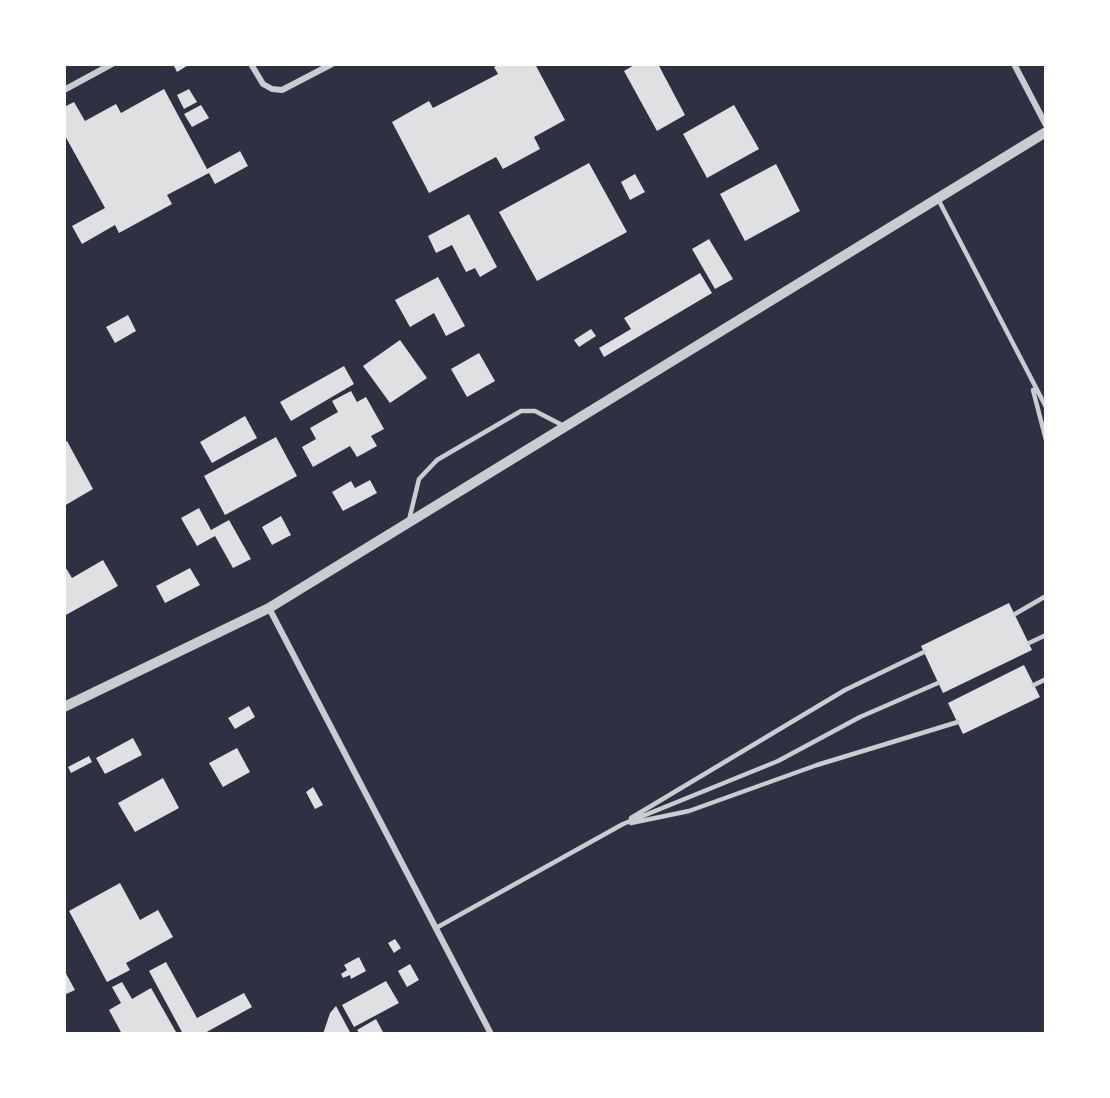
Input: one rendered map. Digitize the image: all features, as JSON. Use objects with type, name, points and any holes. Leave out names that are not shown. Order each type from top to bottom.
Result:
[{"type":"street","points":[[64,90],[112,64]]},
{"type":"street","points":[[251,64],[263,84],[272,89],[282,90],[332,64]]},
{"type":"street","points":[[1014,64],[1046,125]]},
{"type":"street","points":[[64,707],[269,608],[1046,132]]},
{"type":"street","points":[[269,608],[491,1034]]},
{"type":"lane","points":[[937,197],[1032,385],[1046,407]]},
{"type":"lane","points":[[1032,385],[1046,440]]},
{"type":"lane","points":[[409,522],[419,479],[437,460],[521,411],[535,411],[564,426]]},
{"type":"lane","points":[[1015,614],[1046,596]]},
{"type":"lane","points":[[1029,643],[1046,635]]},
{"type":"lane","points":[[436,927],[623,824],[667,795],[845,690],[924,652]]},
{"type":"lane","points":[[1034,685],[1046,679]]},
{"type":"lane","points":[[623,824],[778,761],[860,717],[938,683]]},
{"type":"lane","points":[[623,824],[682,813],[817,765],[958,722]]},
{"type":"building","points":[[173,64],[190,64],[177,72]]},
{"type":"building","points":[[500,64],[535,64],[565,120],[534,137],[540,149],[503,169],[496,157],[429,193],[392,122],[429,101],[433,108],[498,74],[494,67]]},
{"type":"building","points":[[636,64],[658,64],[685,115],[657,131],[624,71]]},
{"type":"building","points":[[164,89],[207,169],[240,151],[248,166],[215,184],[209,173],[167,195],[172,204],[119,233],[115,225],[82,244],[72,226],[105,208],[64,134],[64,107],[74,102],[85,121],[116,104],[121,113]]},
{"type":"building","points":[[189,89],[197,102],[184,109],[177,95]]},
{"type":"building","points":[[201,105],[209,118],[192,127],[184,114]]},
{"type":"building","points":[[734,105],[759,149],[707,178],[683,134]]},
{"type":"building","points":[[589,163],[627,232],[537,281],[499,212]]},
{"type":"building","points":[[776,164],[800,211],[745,241],[720,194]]},
{"type":"building","points":[[635,174],[645,192],[630,200],[621,182]]},
{"type":"building","points":[[469,214],[497,267],[480,277],[475,268],[466,272],[452,245],[436,253],[428,236]]},
{"type":"building","points":[[709,239],[733,279],[715,289],[692,249]]},
{"type":"building","points":[[700,273],[712,293],[604,357],[599,348],[631,329],[624,318]]},
{"type":"building","points":[[438,277],[465,326],[446,336],[434,313],[410,327],[395,300]]},
{"type":"building","points":[[128,315],[136,331],[115,343],[106,327]]},
{"type":"building","points":[[591,329],[596,336],[579,347],[574,340]]},
{"type":"building","points":[[400,340],[427,378],[390,403],[363,366]]},
{"type":"building","points":[[479,353],[495,381],[467,397],[451,369]]},
{"type":"building","points":[[344,366],[354,384],[291,421],[280,402]]},
{"type":"building","points":[[351,391],[357,402],[366,397],[384,429],[371,436],[377,446],[357,457],[350,446],[313,467],[302,447],[316,439],[310,428],[338,412],[332,401]]},
{"type":"building","points":[[245,416],[257,438],[212,463],[200,442]]},
{"type":"building","points":[[276,437],[297,476],[225,515],[204,476]]},
{"type":"building","points":[[67,441],[93,489],[64,506],[64,443]]},
{"type":"building","points":[[370,480],[377,493],[343,511],[332,492],[351,481],[355,488]]},
{"type":"building","points":[[199,508],[211,530],[229,520],[251,559],[233,568],[215,536],[197,546],[181,518]]},
{"type":"building","points":[[281,516],[291,535],[272,545],[262,527]]},
{"type":"building","points":[[103,560],[118,586],[64,616],[64,565],[72,578]]},
{"type":"building","points":[[190,568],[200,585],[165,603],[156,586]]},
{"type":"building","points":[[1009,603],[1032,650],[943,693],[921,646]]},
{"type":"building","points":[[1024,665],[1040,697],[963,734],[948,703]]},
{"type":"building","points":[[249,706],[255,717],[235,729],[228,718]]},
{"type":"building","points":[[133,738],[142,755],[105,774],[96,758]]},
{"type":"building","points":[[237,748],[250,772],[223,787],[209,763]]},
{"type":"building","points":[[89,756],[92,762],[71,773],[68,767]]},
{"type":"building","points":[[163,778],[179,808],[135,832],[118,803]]},
{"type":"building","points":[[313,787],[323,805],[315,809],[306,792]]},
{"type":"building","points":[[120,883],[140,920],[158,910],[173,937],[126,963],[130,970],[107,982],[69,911]]},
{"type":"building","points":[[395,939],[401,948],[394,953],[388,943]]},
{"type":"building","points":[[359,957],[366,971],[351,979],[350,975],[343,978],[341,974],[347,970],[344,965]]},
{"type":"building","points":[[166,962],[197,1018],[244,993],[252,1007],[203,1034],[183,1034],[149,971]]},
{"type":"building","points":[[410,964],[419,980],[407,987],[398,971]]},
{"type":"building","points":[[64,970],[75,990],[64,995]]},
{"type":"building","points":[[386,981],[399,1003],[354,1027],[342,1005]]},
{"type":"building","points":[[122,982],[132,999],[151,988],[176,1032],[122,1034],[109,1010],[121,1003],[112,987]]},
{"type":"building","points":[[336,1006],[351,1034],[323,1034],[330,1013]]},
{"type":"building","points":[[376,1019],[384,1034],[360,1034],[357,1030]]}]
